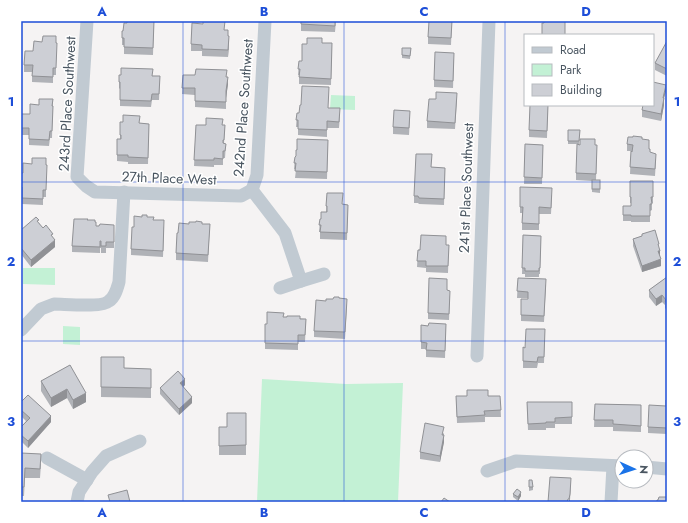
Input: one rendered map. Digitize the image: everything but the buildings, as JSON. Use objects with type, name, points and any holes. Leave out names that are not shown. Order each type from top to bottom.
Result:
[{"type":"street","name":"243rd Place Southwest","points":[[86,186],[77,176],[87,21]]},
{"type":"street","name":"242nd Place Southwest","points":[[264,21],[257,175],[252,190],[285,233],[301,281]]},
{"type":"street","name":"241st Place Southwest","points":[[477,356],[488,21]]},
{"type":"street","name":"27th Place West","points":[[86,186],[95,192],[241,196],[252,190]]},
{"type":"street","points":[[21,330],[41,309],[48,306],[54,304],[98,305],[109,302],[115,295],[119,282],[124,192]]},
{"type":"street","points":[[280,288],[324,274]]},
{"type":"street","points":[[78,502],[79,492],[92,472],[106,456],[140,441]]},
{"type":"street","points":[[47,458],[87,480]]},
{"type":"street","points":[[487,471],[516,461],[614,466]]},
{"type":"street","points":[[654,468],[667,468]]},
{"type":"street","points":[[612,502],[614,489]]},
{"type":"green space","points":[[331,95],[355,96],[355,110],[330,109]]},
{"type":"green space","points":[[23,268],[55,268],[55,285],[23,284]]},
{"type":"green space","points":[[63,326],[80,327],[80,345],[63,344]]},
{"type":"green space","points":[[262,379],[346,384],[403,383],[398,502],[257,502]]}]
